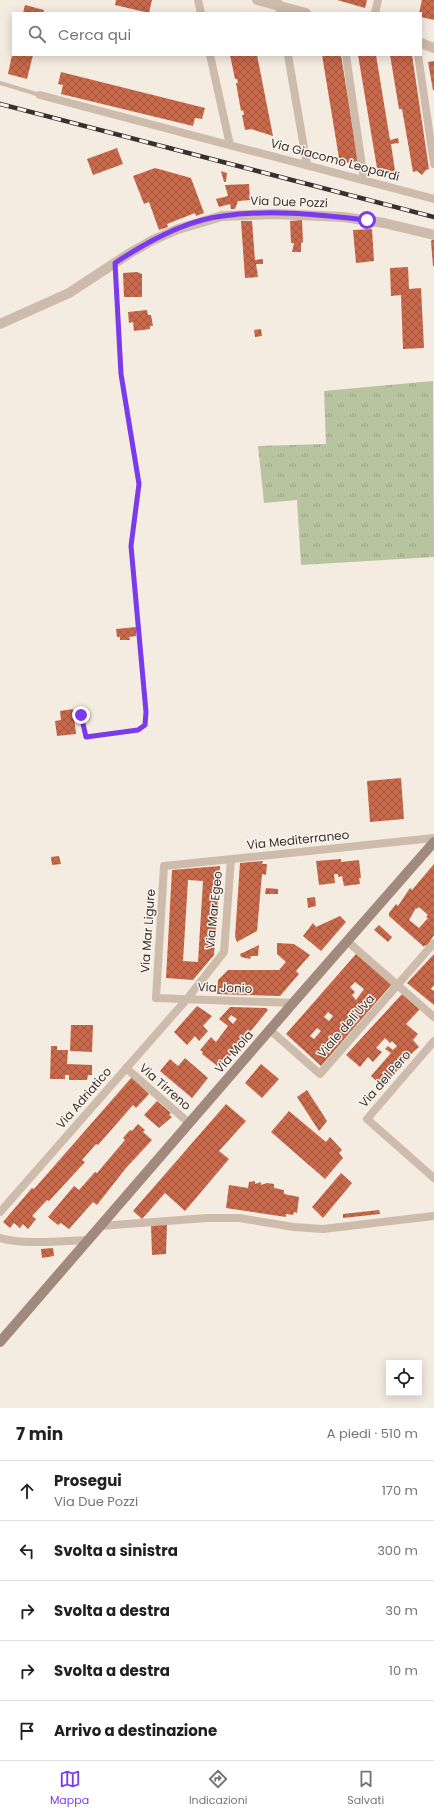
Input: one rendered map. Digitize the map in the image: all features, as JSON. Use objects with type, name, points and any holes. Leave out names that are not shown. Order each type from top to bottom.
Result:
[{"type":"main road","name":"Via Mola","points":[[0,1342],[434,842]]},
{"type":"street","points":[[198,0],[201,12]]},
{"type":"street","points":[[257,0],[302,12]]},
{"type":"street","points":[[375,12],[378,0]]},
{"type":"street","points":[[422,44],[434,48]]},
{"type":"street","points":[[210,56],[230,145]]},
{"type":"street","points":[[288,56],[308,165]]},
{"type":"street","points":[[346,56],[364,180]]},
{"type":"street","points":[[418,56],[434,164]]},
{"type":"street","name":"Via Giacomo Leopardi","points":[[40,95],[434,199]]},
{"type":"street","name":"Via Due Pozzi","points":[[0,324],[69,293],[136,250],[172,232],[202,221],[222,216],[276,214],[343,217],[384,222],[434,235]]},
{"type":"street","name":"Via Mediterraneo","points":[[164,866],[434,838]]},
{"type":"street","name":"Via Mar Egeo","points":[[187,999],[224,952],[231,859]]},
{"type":"street","name":"Via Mar Ligure","points":[[156,998],[164,866]]},
{"type":"street","points":[[348,941],[434,1017]]},
{"type":"street","name":"Viale dell'Uva","points":[[270,1030],[320,1074],[434,943]]},
{"type":"street","name":"Via Jonio","points":[[156,998],[293,1003]]},
{"type":"street","name":"Via Adriatico","points":[[0,1212],[187,999]]},
{"type":"street","name":"Via del Pero","points":[[434,1041],[366,1119],[434,1178]]},
{"type":"street","name":"Via Tirreno","points":[[126,1068],[189,1123]]},
{"type":"street","points":[[100,1226],[207,1218],[239,1218],[294,1227],[323,1229],[434,1216]]},
{"type":"street","points":[[0,1238],[15,1240],[88,1240]]},
{"type":"lane","points":[[0,83],[40,95]]},
{"type":"lane","points":[[81,715],[86,737],[138,730],[145,725],[146,712],[131,546],[139,484],[121,374],[115,263]]},
{"type":"green space","points":[[433,381],[434,557],[301,565],[297,500],[264,503],[258,446],[326,444],[324,391]]},
{"type":"building","points":[[116,0],[152,0],[149,12],[115,5]]},
{"type":"building","points":[[337,0],[367,0],[365,8]]},
{"type":"building","points":[[422,0],[434,0],[434,20],[422,17],[422,12],[419,12]]},
{"type":"building","points":[[25,5],[44,10],[43,12],[23,12]]},
{"type":"building","points":[[12,55],[33,56],[27,79],[8,74]]},
{"type":"building","points":[[230,56],[257,56],[273,136],[251,129],[245,130],[242,115],[244,115],[243,110],[241,111],[236,83],[238,83],[237,79],[235,79]]},
{"type":"building","points":[[322,56],[341,56],[358,161],[340,164]]},
{"type":"building","points":[[358,56],[376,56],[390,140],[398,138],[399,143],[391,144],[395,171],[378,174]]},
{"type":"building","points":[[390,56],[412,56],[429,169],[422,175],[417,171],[413,172],[402,109],[399,109]]},
{"type":"building","points":[[434,61],[434,90],[433,90],[428,62]]},
{"type":"building","points":[[61,72],[205,108],[202,119],[195,118],[193,126],[61,94],[63,85],[58,84]]},
{"type":"building","points":[[117,148],[123,164],[93,175],[87,159]]},
{"type":"building","points":[[155,168],[191,178],[204,213],[196,216],[195,213],[167,224],[168,227],[159,230],[149,202],[144,204],[133,176]]},
{"type":"building","points":[[221,171],[227,173],[226,182],[224,182]]},
{"type":"building","points":[[249,184],[250,200],[238,201],[235,209],[231,209],[230,204],[219,207],[216,199],[228,196],[225,185]]},
{"type":"building","points":[[302,220],[303,242],[301,243],[301,252],[292,252],[294,243],[291,243],[290,221]]},
{"type":"building","points":[[241,221],[252,221],[255,260],[263,259],[263,264],[256,264],[258,277],[245,278]]},
{"type":"building","points":[[372,229],[374,261],[356,263],[353,230]]},
{"type":"building","points":[[434,240],[434,266],[431,241]]},
{"type":"building","points":[[408,267],[409,289],[421,288],[424,348],[403,349],[401,295],[391,296],[390,268]]},
{"type":"building","points":[[137,272],[142,274],[142,297],[124,297],[123,273]]},
{"type":"building","points":[[147,310],[148,315],[151,315],[153,326],[150,326],[150,329],[134,331],[133,322],[129,323],[128,312]]},
{"type":"building","points":[[261,329],[262,336],[255,337],[254,330]]},
{"type":"building","points":[[136,627],[136,636],[129,637],[130,640],[120,640],[120,637],[117,637],[116,629]]},
{"type":"building","points":[[73,709],[76,734],[57,736],[55,721],[61,720],[60,711]]},
{"type":"building","points":[[401,778],[404,819],[370,822],[367,781]]},
{"type":"building","points":[[59,856],[61,864],[52,865],[51,857]]},
{"type":"building","points":[[341,859],[341,862],[359,860],[361,878],[359,878],[360,884],[344,886],[342,876],[338,877],[338,874],[334,874],[335,883],[319,885],[316,861]]},
{"type":"building","points":[[263,861],[262,864],[267,864],[266,875],[262,874],[257,931],[237,942],[235,937],[240,863]]},
{"type":"building","points":[[434,864],[434,935],[427,946],[425,945],[424,947],[389,916],[389,913],[396,904],[398,906],[410,888],[412,890]],"holes":[[[419,907],[428,915],[426,917],[428,918],[419,928],[409,920],[416,908],[417,909]]]},
{"type":"building","points":[[220,866],[214,955],[193,980],[166,978],[172,870]],"holes":[[[188,880],[203,881],[198,962],[183,961]]]},
{"type":"building","points":[[266,888],[278,889],[278,894],[265,894]]},
{"type":"building","points":[[315,897],[316,906],[308,908],[307,898]]},
{"type":"building","points":[[340,916],[346,922],[321,951],[303,936],[313,923],[316,927]]},
{"type":"building","points":[[379,925],[392,937],[388,942],[374,930]]},
{"type":"building","points":[[277,943],[294,944],[310,955],[296,971],[299,974],[280,996],[217,994],[218,980],[228,970],[279,970],[286,962],[277,954]]},
{"type":"building","points":[[259,945],[258,956],[251,956],[250,959],[241,957],[240,954]]},
{"type":"building","points":[[356,954],[392,984],[321,1066],[286,1034]],"holes":[[[355,982],[364,989],[356,1000],[352,995],[355,992],[350,987]],[[328,1012],[333,1016],[329,1021],[324,1017]],[[317,1028],[321,1031],[314,1039],[310,1036]]]},
{"type":"building","points":[[434,954],[434,985],[431,989],[434,991],[434,1005],[407,983]]},
{"type":"building","points":[[402,994],[420,1009],[406,1024],[418,1034],[413,1040],[419,1047],[383,1087],[371,1076],[391,1053],[385,1049],[388,1046],[393,1050],[397,1046],[392,1041],[390,1043],[385,1038],[376,1048],[382,1052],[373,1062],[368,1057],[360,1067],[346,1055]]},
{"type":"building","points":[[197,1006],[212,1016],[203,1026],[208,1031],[199,1041],[195,1036],[187,1045],[174,1032]]},
{"type":"building","points":[[230,1007],[266,1008],[268,1010],[220,1068],[202,1054],[203,1052],[200,1050],[211,1037],[216,1042],[228,1026],[219,1019]],"holes":[[[231,1015],[237,1019],[233,1024],[228,1019]]]},
{"type":"building","points":[[71,1025],[93,1025],[92,1052],[70,1051]]},
{"type":"building","points":[[51,1046],[57,1046],[57,1050],[68,1050],[67,1064],[92,1065],[92,1075],[88,1075],[87,1080],[69,1080],[69,1075],[65,1075],[65,1079],[50,1079]]},
{"type":"building","points":[[185,1058],[208,1078],[192,1098],[160,1071],[170,1059],[178,1066]]},
{"type":"building","points":[[261,1064],[279,1079],[262,1098],[245,1083]]},
{"type":"building","points":[[132,1077],[149,1094],[136,1108],[133,1105],[98,1145],[96,1144],[82,1160],[85,1162],[49,1201],[47,1200],[32,1216],[36,1219],[28,1229],[23,1224],[20,1228],[14,1223],[10,1228],[3,1222],[32,1188],[34,1189]]},
{"type":"building","points":[[307,1090],[327,1121],[319,1131],[297,1097]]},
{"type":"building","points":[[157,1101],[171,1113],[169,1115],[172,1117],[159,1128],[144,1115]]},
{"type":"building","points":[[226,1104],[246,1121],[219,1151],[229,1159],[185,1211],[165,1193],[142,1219],[133,1211]]},
{"type":"building","points":[[289,1111],[326,1142],[330,1137],[342,1150],[339,1153],[343,1158],[325,1179],[271,1132]]},
{"type":"building","points":[[138,1124],[145,1130],[143,1132],[152,1140],[126,1168],[97,1205],[93,1202],[69,1229],[61,1223],[58,1225],[48,1217],[74,1186],[79,1190],[95,1172],[97,1173],[125,1140],[123,1138]]},
{"type":"building","points":[[341,1173],[352,1183],[323,1218],[312,1207]]},
{"type":"building","points":[[255,1181],[255,1184],[261,1182],[261,1185],[267,1183],[274,1184],[274,1188],[284,1190],[284,1194],[299,1197],[297,1213],[294,1212],[293,1215],[286,1214],[286,1217],[226,1208],[229,1185],[248,1188],[249,1182]]},
{"type":"building","points":[[379,1210],[380,1214],[343,1218],[343,1214]]},
{"type":"building","points":[[167,1224],[166,1254],[152,1255],[151,1225]]},
{"type":"building","points":[[53,1248],[54,1256],[42,1258],[41,1249]]},
{"type":"railway","points":[[0,104],[434,217]]},
{"type":"route","points":[[81,715],[86,737],[138,730],[145,725],[146,712],[131,546],[139,484],[121,374],[115,263],[154,240],[202,221],[222,216],[276,214],[343,217],[367,220]]}]
